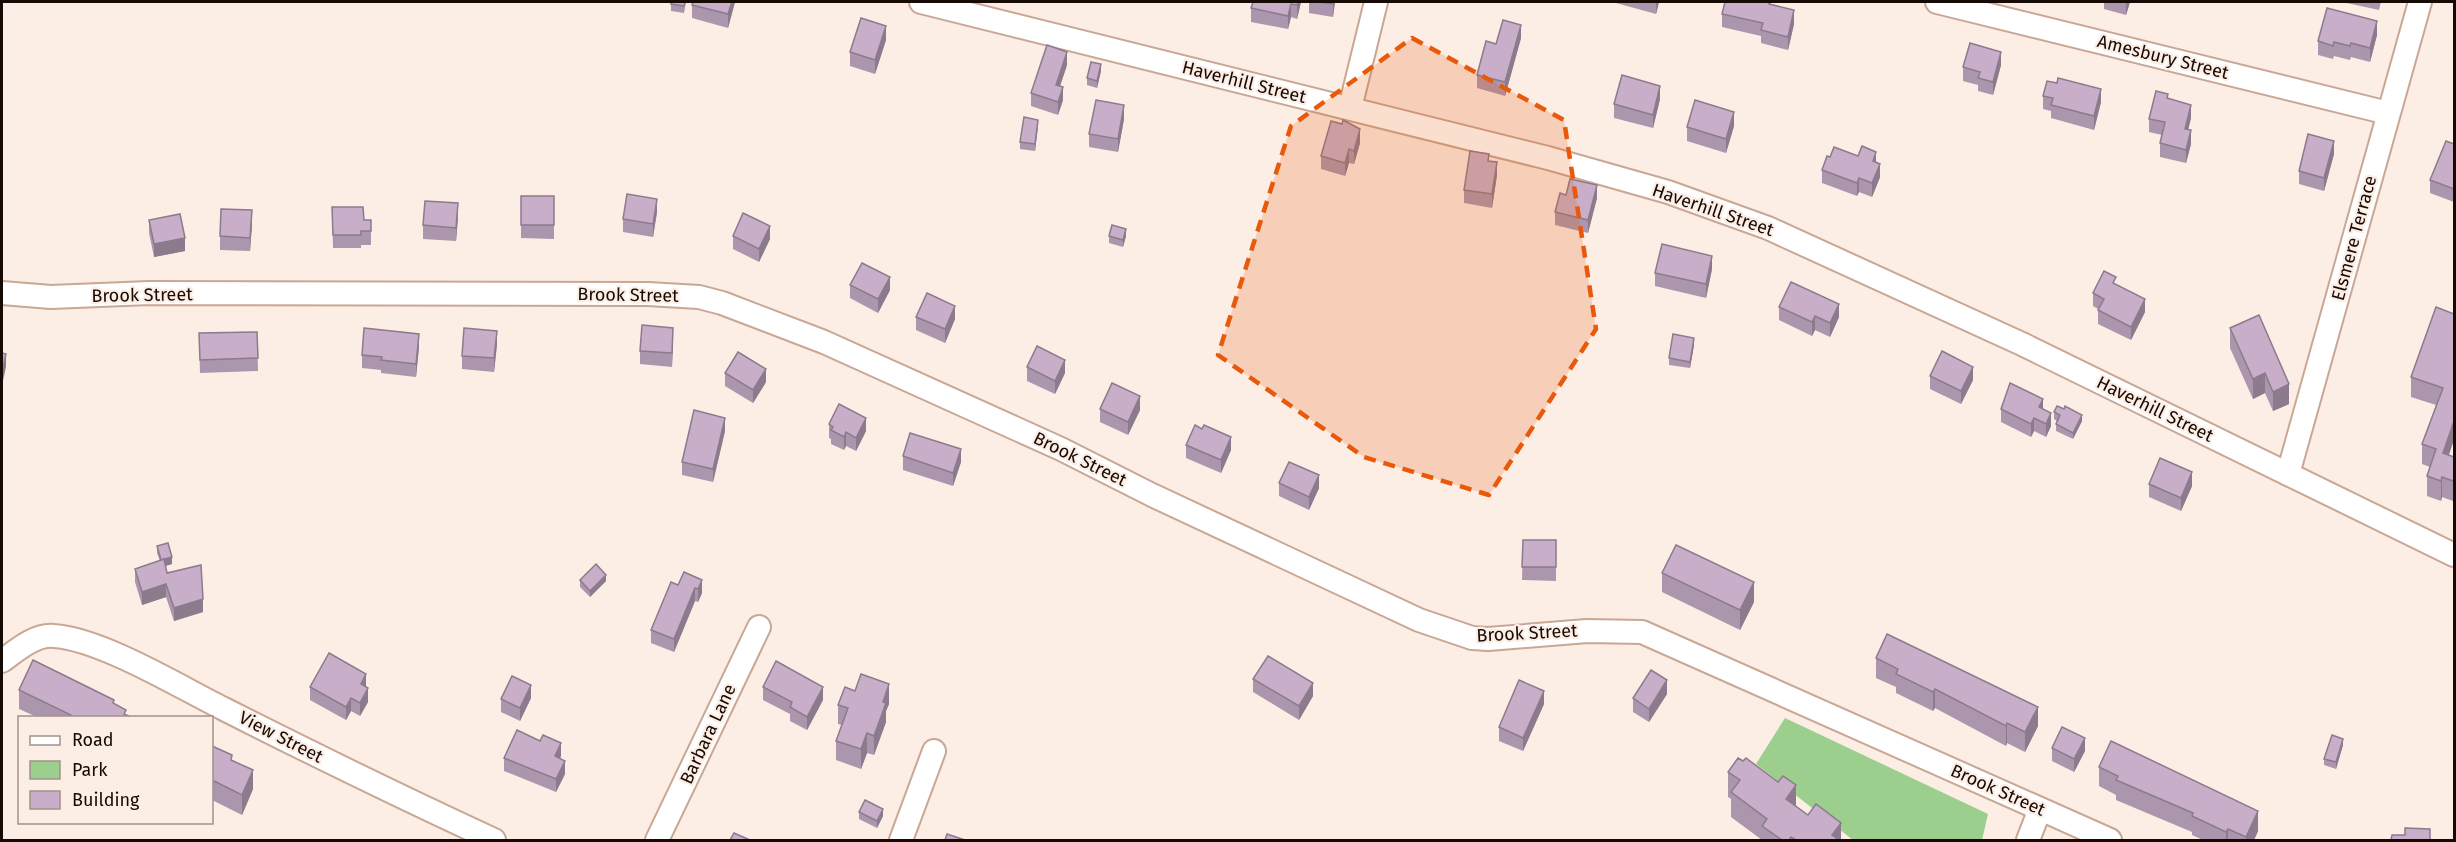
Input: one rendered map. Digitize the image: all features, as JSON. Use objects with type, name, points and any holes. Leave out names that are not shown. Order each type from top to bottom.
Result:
[{"type":"street","name":"Haverhill Street","points":[[921,2],[1548,158],[1668,192],[1768,228],[2022,344],[2454,555]]},
{"type":"street","points":[[1350,108],[1376,2]]},
{"type":"street","name":"Amesbury Street","points":[[1937,2],[2388,113]]},
{"type":"street","name":"Elsmere Terrace","points":[[2288,474],[2420,2]]},
{"type":"street","name":"Brook Street","points":[[2,293],[51,297],[149,294],[648,294],[699,297],[748,312],[824,342],[958,402],[1419,620],[1472,638],[1488,639],[1587,631],[1641,632],[2110,840]]},
{"type":"street","name":"Barbara Lane","points":[[657,840],[759,627]]},
{"type":"street","name":"View Street","points":[[2,661],[38,639],[51,635],[88,645],[139,665],[357,776],[494,840]]},
{"type":"street","points":[[901,840],[934,751]]},
{"type":"street","points":[[2028,840],[2040,809]]},
{"type":"highlighted area","points":[[1412,38],[1564,120],[1596,329],[1489,495],[1364,457],[1218,355],[1291,126]]},
{"type":"green space","points":[[1785,718],[1988,814],[1982,840],[1853,840],[1756,764]]},
{"type":"building","points":[[671,2],[685,2],[684,6],[671,4]]},
{"type":"building","points":[[693,2],[732,2],[728,14],[692,5]]},
{"type":"building","points":[[1253,2],[1298,2],[1297,5],[1291,4],[1288,16],[1251,8]]},
{"type":"building","points":[[1725,2],[1769,2],[1769,4],[1794,10],[1788,37],[1761,30],[1763,23],[1722,14]]},
{"type":"building","points":[[2327,8],[2377,21],[2370,48],[2351,43],[2350,46],[2334,42],[2333,46],[2318,41]]},
{"type":"building","points":[[861,18],[886,26],[875,60],[850,52]]},
{"type":"building","points":[[1503,20],[1521,25],[1505,82],[1477,75],[1486,41],[1496,44]]},
{"type":"building","points":[[1970,43],[2001,52],[1993,82],[1978,78],[1980,72],[1963,67]]},
{"type":"building","points":[[1047,45],[1067,52],[1056,85],[1063,87],[1058,102],[1031,93]]},
{"type":"building","points":[[1091,62],[1101,64],[1097,81],[1087,78]]},
{"type":"building","points":[[1622,75],[1660,86],[1653,115],[1614,104]]},
{"type":"building","points":[[2058,78],[2101,89],[2094,116],[2051,105],[2053,98],[2043,96],[2047,81],[2057,83]]},
{"type":"building","points":[[2156,91],[2168,94],[2167,98],[2191,105],[2185,129],[2191,130],[2186,150],[2160,143],[2165,122],[2149,119]]},
{"type":"building","points":[[1096,100],[1124,105],[1118,139],[1089,134]]},
{"type":"building","points":[[1695,100],[1734,112],[1726,139],[1687,127]]},
{"type":"building","points":[[1024,117],[1038,120],[1035,144],[1020,142]]},
{"type":"building","points":[[1343,120],[1360,129],[1354,151],[1349,149],[1345,163],[1321,156],[1331,121],[1342,124]]},
{"type":"building","points":[[2308,134],[2334,141],[2324,178],[2299,171]]},
{"type":"building","points":[[2446,141],[2454,144],[2454,189],[2430,180]]},
{"type":"building","points":[[1862,146],[1876,152],[1873,161],[1880,164],[1872,183],[1859,178],[1857,183],[1822,170],[1827,156],[1830,157],[1834,147],[1858,156]]},
{"type":"building","points":[[1470,151],[1489,154],[1488,161],[1497,162],[1492,194],[1464,190]]},
{"type":"building","points":[[1570,179],[1597,185],[1588,220],[1555,212],[1560,193],[1566,195]]},
{"type":"building","points":[[627,194],[657,199],[653,224],[623,219]]},
{"type":"building","points":[[521,196],[554,196],[554,225],[521,225]]},
{"type":"building","points":[[425,201],[458,203],[456,228],[423,225]]},
{"type":"building","points":[[332,207],[363,207],[364,220],[371,220],[371,231],[361,231],[361,235],[333,235]]},
{"type":"building","points":[[221,209],[252,210],[250,238],[220,236]]},
{"type":"building","points":[[743,213],[770,226],[759,249],[733,236]]},
{"type":"building","points":[[180,214],[185,238],[154,244],[149,220]]},
{"type":"building","points":[[1112,225],[1126,229],[1123,240],[1109,236]]},
{"type":"building","points":[[1662,244],[1712,256],[1706,284],[1655,273]]},
{"type":"building","points":[[862,263],[890,277],[878,299],[850,285]]},
{"type":"building","points":[[2104,271],[2116,277],[2113,283],[2145,299],[2131,327],[2098,310],[2104,299],[2093,293]]},
{"type":"building","points":[[1791,282],[1839,304],[1830,323],[1815,316],[1812,322],[1779,307]]},
{"type":"building","points":[[927,293],[955,306],[945,329],[916,317]]},
{"type":"building","points":[[2436,307],[2454,314],[2454,421],[2443,453],[2454,457],[2453,481],[2442,477],[2441,481],[2427,476],[2436,449],[2422,444],[2443,388],[2411,377]]},
{"type":"building","points":[[2259,315],[2289,384],[2273,392],[2265,373],[2253,379],[2230,328]]},
{"type":"building","points":[[642,325],[673,328],[672,353],[640,351]]},
{"type":"building","points":[[364,328],[419,334],[416,364],[381,360],[382,357],[362,355]]},
{"type":"building","points":[[464,328],[497,331],[494,358],[462,356]]},
{"type":"building","points":[[257,332],[258,358],[200,360],[199,333]]},
{"type":"building","points":[[1673,334],[1694,338],[1690,362],[1669,358]]},
{"type":"building","points":[[1037,346],[1065,360],[1055,381],[1027,367]]},
{"type":"building","points":[[1942,351],[1973,367],[1961,391],[1930,376]]},
{"type":"building","points":[[738,352],[766,369],[753,390],[725,373]]},
{"type":"building","points":[[2,353],[6,354],[2,372]]},
{"type":"building","points":[[1112,383],[1140,396],[1128,422],[1100,409]]},
{"type":"building","points":[[2010,383],[2043,399],[2039,407],[2051,413],[2046,424],[2034,418],[2031,424],[2001,409]]},
{"type":"building","points":[[839,404],[866,418],[856,438],[846,432],[844,437],[831,430],[833,427],[829,424]]},
{"type":"building","points":[[2057,406],[2064,409],[2065,406],[2082,415],[2073,433],[2056,424],[2060,415],[2054,412]]},
{"type":"building","points":[[694,410],[725,418],[713,469],[682,462]]},
{"type":"building","points":[[1195,425],[1202,429],[1204,425],[1231,437],[1221,460],[1186,445]]},
{"type":"building","points":[[910,433],[961,449],[953,473],[903,456]]},
{"type":"building","points":[[2160,458],[2192,472],[2181,498],[2149,484]]},
{"type":"building","points":[[1289,462],[1319,475],[1309,497],[1279,483]]},
{"type":"building","points":[[1523,540],[1556,540],[1556,567],[1522,567]]},
{"type":"building","points":[[168,543],[172,557],[161,560],[157,546]]},
{"type":"building","points":[[1676,545],[1754,582],[1740,610],[1662,573]]},
{"type":"building","points":[[164,559],[167,573],[201,565],[203,599],[174,608],[166,584],[142,592],[135,569]]},
{"type":"building","points":[[596,564],[606,575],[590,591],[580,580]]},
{"type":"building","points":[[684,572],[702,580],[698,589],[695,588],[674,639],[651,630],[671,582],[678,585]]},
{"type":"building","points":[[1887,634],[2038,707],[2025,732],[2007,723],[2006,726],[1935,689],[1933,692],[1896,674],[1898,669],[1876,658]]},
{"type":"building","points":[[329,653],[366,674],[361,684],[368,688],[360,703],[351,698],[346,707],[310,687]]},
{"type":"building","points":[[1268,656],[1313,683],[1299,706],[1253,679]]},
{"type":"building","points":[[33,660],[114,700],[113,703],[126,710],[124,714],[129,716],[70,716],[19,690]]},
{"type":"building","points":[[776,661],[823,687],[807,717],[790,707],[792,702],[763,687]]},
{"type":"building","points":[[1651,670],[1667,680],[1649,709],[1633,698]]},
{"type":"building","points":[[861,674],[889,684],[883,702],[886,703],[874,736],[867,733],[861,749],[836,741],[848,708],[838,705],[845,687],[855,691]]},
{"type":"building","points":[[512,676],[531,685],[520,708],[501,699]]},
{"type":"building","points":[[1519,680],[1544,691],[1523,738],[1499,727]]},
{"type":"building","points":[[2062,727],[2085,738],[2074,759],[2052,748]]},
{"type":"building","points":[[517,730],[540,741],[543,735],[561,743],[555,756],[565,761],[556,779],[504,758]]},
{"type":"building","points":[[2332,735],[2343,739],[2336,762],[2324,759]]},
{"type":"building","points":[[2111,741],[2258,811],[2246,837],[2228,829],[2226,832],[2192,816],[2193,813],[2116,780],[2118,776],[2099,767]]},
{"type":"building","points":[[213,746],[232,755],[231,760],[253,770],[242,795],[213,780]]},
{"type":"building","points":[[1738,758],[1743,761],[1746,758],[1778,782],[1783,776],[1796,785],[1786,799],[1808,815],[1816,804],[1841,823],[1832,835],[1839,840],[1796,840],[1791,837],[1789,840],[1782,840],[1762,826],[1767,819],[1731,792],[1740,780],[1728,772]]},
{"type":"building","points":[[865,800],[883,809],[877,821],[859,812]]},
{"type":"building","points":[[2405,828],[2430,829],[2430,840],[2391,840],[2392,835],[2405,835]]},
{"type":"building","points":[[734,833],[750,840],[730,840]]},
{"type":"building","points":[[947,834],[965,840],[945,840]]}]
